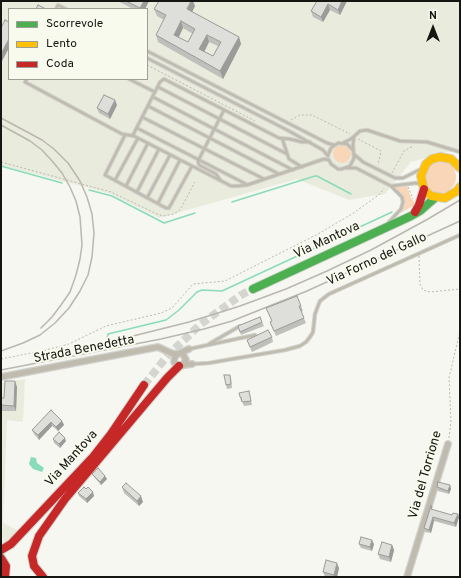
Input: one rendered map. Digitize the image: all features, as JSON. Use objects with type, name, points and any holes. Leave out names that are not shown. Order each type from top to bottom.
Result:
[{"type":"main road","points":[[411,216],[419,205],[423,187],[421,176],[423,167],[428,161],[440,157],[451,159],[459,166]]},
{"type":"main road","points":[[423,187],[428,193],[436,197]]},
{"type":"main road","name":"Via Mantova","points":[[253,288],[411,216],[420,211],[436,197],[445,198],[450,196],[460,187]]},
{"type":"main road","points":[[43,577],[34,566],[32,556],[39,536],[65,499],[167,378],[180,359]]},
{"type":"main road","name":"Via Mantova","points":[[1,550],[11,544],[102,446],[144,385]]},
{"type":"main road","name":"Via Mantova","points":[[5,577],[6,572],[3,560],[11,544]]},
{"type":"street","name":"Strada Benedetta","points":[[1,378],[154,348],[163,349],[180,359]]},
{"type":"street","points":[[180,359],[189,349]]},
{"type":"street","name":"Via Forno del Gallo","points":[[180,359],[192,364]]},
{"type":"street","name":"Via del Torrione","points":[[407,577],[448,444]]},
{"type":"lane","points":[[56,8],[58,5],[64,8]]},
{"type":"lane","points":[[148,51],[328,144],[334,145],[343,143],[360,132],[367,130],[400,140],[428,142],[460,152]]},
{"type":"lane","points":[[148,59],[310,142],[323,150],[334,167],[342,169],[356,168],[391,186],[402,197],[403,202],[401,209],[396,216],[382,228]]},
{"type":"lane","points":[[27,80],[26,82],[125,135],[133,135],[222,182],[234,186],[247,184],[324,160],[329,160]]},
{"type":"lane","points":[[131,80],[155,92]]},
{"type":"lane","points":[[133,135],[161,80],[167,80],[282,138],[310,142]]},
{"type":"lane","points":[[158,87],[287,154]]},
{"type":"lane","points":[[153,97],[293,170]]},
{"type":"lane","points":[[148,106],[279,174]]},
{"type":"lane","points":[[222,182],[216,174],[200,165],[198,160],[224,110]]},
{"type":"lane","points":[[142,117],[264,179]]},
{"type":"lane","points":[[137,128],[247,184]]},
{"type":"lane","points":[[125,135],[105,175],[166,208],[169,208],[192,166]]},
{"type":"lane","points":[[354,137],[353,150],[357,158],[391,176],[403,178],[423,167]]},
{"type":"lane","points":[[115,180],[138,138]]},
{"type":"lane","points":[[282,138],[291,161],[302,167]]},
{"type":"lane","points":[[126,186],[148,143]]},
{"type":"lane","points":[[343,143],[347,144],[353,150]]},
{"type":"lane","points":[[328,156],[334,145]]},
{"type":"lane","points":[[137,192],[159,149]]},
{"type":"lane","points":[[346,168],[352,162],[354,154]]},
{"type":"lane","points":[[147,198],[170,155]]},
{"type":"lane","points":[[158,203],[180,160]]},
{"type":"lane","points":[[391,186],[416,183],[423,187]]},
{"type":"lane","name":"Via Forno del Gallo","points":[[192,364],[209,363],[300,346],[306,342],[313,332],[315,314],[318,306],[328,294],[460,235]]},
{"type":"lane","points":[[207,345],[244,325]]},
{"type":"lane","points":[[189,349],[255,335]]},
{"type":"path","points":[[391,176],[404,151],[414,146]]},
{"type":"path","points":[[1,162],[92,186]]},
{"type":"path","points":[[1,359],[69,344],[106,326],[161,313],[172,308],[193,284],[225,281],[325,230],[365,206],[380,194],[387,184]]},
{"type":"path","points":[[407,184],[412,197],[419,205]]},
{"type":"path","points":[[419,253],[420,284],[423,290],[430,292],[460,289]]},
{"type":"path","name":"Via del Torrione","points":[[448,444],[452,421],[449,378],[460,331]]},
{"type":"shaded area","points":[[1,1],[460,1],[460,152],[446,152],[411,162],[385,194],[349,200],[297,179],[159,218],[111,194],[1,165]]},
{"type":"shaded area","points":[[342,145],[348,148],[351,154],[348,160],[342,163],[336,160],[333,154],[336,148]]},
{"type":"shaded area","points":[[437,161],[443,161],[453,168],[456,177],[455,183],[449,190],[443,193],[437,193],[427,186],[424,180],[424,174],[431,164]]},
{"type":"shaded area","points":[[407,186],[411,198],[416,204],[399,214],[404,205],[404,199],[393,187]]},
{"type":"shaded area","points":[[25,379],[23,422],[7,420],[3,523],[17,530],[17,533],[8,543],[1,547],[1,383]]},
{"type":"shaded area","points":[[31,457],[36,458],[37,463],[44,468],[42,472],[33,469],[29,464]]},
{"type":"building","points":[[126,1],[144,1],[140,8]]},
{"type":"building","points":[[159,1],[191,1],[187,9],[239,37],[220,71],[156,35],[166,15],[154,9]],"holes":[[[181,21],[195,29],[188,42],[174,35]],[[207,35],[221,42],[213,56],[199,49]]]},
{"type":"building","points":[[317,1],[342,1],[338,10],[328,4],[321,17],[311,11]]},
{"type":"building","points":[[38,5],[44,8],[36,8]]},
{"type":"building","points":[[5,20],[8,22],[8,41],[1,54],[1,28]]},
{"type":"building","points":[[104,95],[115,100],[108,114],[97,108]]},
{"type":"building","points":[[297,296],[304,318],[274,331],[270,322],[272,321],[266,308]]},
{"type":"building","points":[[260,317],[262,322],[240,332],[238,326]]},
{"type":"building","points":[[268,330],[272,337],[250,347],[247,340]]},
{"type":"building","points":[[224,375],[230,375],[231,384],[226,385]]},
{"type":"building","points":[[5,381],[15,381],[14,406],[1,405],[1,398],[4,398]]},
{"type":"building","points":[[249,391],[251,401],[242,402],[239,393]]},
{"type":"building","points":[[51,410],[62,421],[56,427],[51,422],[38,435],[32,430]]},
{"type":"building","points":[[59,432],[65,438],[59,444],[53,439]]},
{"type":"building","points":[[98,468],[105,476],[100,482],[92,474]]},
{"type":"building","points":[[438,482],[450,485],[448,491],[437,487]]},
{"type":"building","points":[[126,483],[141,496],[137,501],[122,487]]},
{"type":"building","points":[[84,487],[86,489],[88,487],[93,492],[86,499],[78,493]]},
{"type":"building","points":[[431,506],[431,509],[452,515],[453,513],[458,514],[454,523],[433,517],[429,530],[424,528]]},
{"type":"building","points":[[361,537],[372,540],[370,547],[359,544]]},
{"type":"building","points":[[382,542],[392,545],[389,557],[378,554]]},
{"type":"building","points":[[326,560],[337,563],[334,575],[323,572]]},
{"type":"waterway","points":[[1,166],[62,183]]},
{"type":"waterway","points":[[232,202],[315,176],[351,194]]},
{"type":"waterway","points":[[89,190],[112,196],[164,223],[195,213]]},
{"type":"waterway","points":[[107,339],[108,334],[166,320],[179,310],[197,292],[202,290],[222,291],[392,212]]},
{"type":"tunnel","points":[[144,385],[168,355],[201,324],[241,295],[253,289]]},
{"type":"railway","points":[[1,118],[42,140],[54,149],[68,163],[80,181],[87,197],[92,214],[94,233],[92,257],[88,275],[69,308],[55,323],[40,335],[1,351]]},
{"type":"railway","points":[[1,125],[30,141],[42,150],[53,162],[62,173],[70,187],[76,201],[80,217],[82,245],[76,275],[70,292],[52,317],[41,328]]},
{"type":"railway","points":[[85,348],[189,322],[240,306],[286,289],[371,250],[460,200]]},
{"type":"railway","points":[[1,370],[161,339],[232,321],[307,291],[460,221]]},
{"type":"traffic: fast","points":[[253,289],[411,216],[420,211],[436,197]]},
{"type":"traffic: slow","points":[[460,168],[451,159],[440,157],[432,159],[426,164],[421,176],[424,189],[431,196],[445,198],[457,191],[460,187]]},
{"type":"traffic: jam","points":[[415,212],[424,189]]},
{"type":"traffic: jam","points":[[43,577],[34,566],[32,556],[39,536],[65,499],[167,378],[179,366]]},
{"type":"traffic: jam","points":[[1,550],[11,544],[93,457],[111,434],[144,385]]},
{"type":"traffic: jam","points":[[1,558],[6,566],[5,577]]}]
